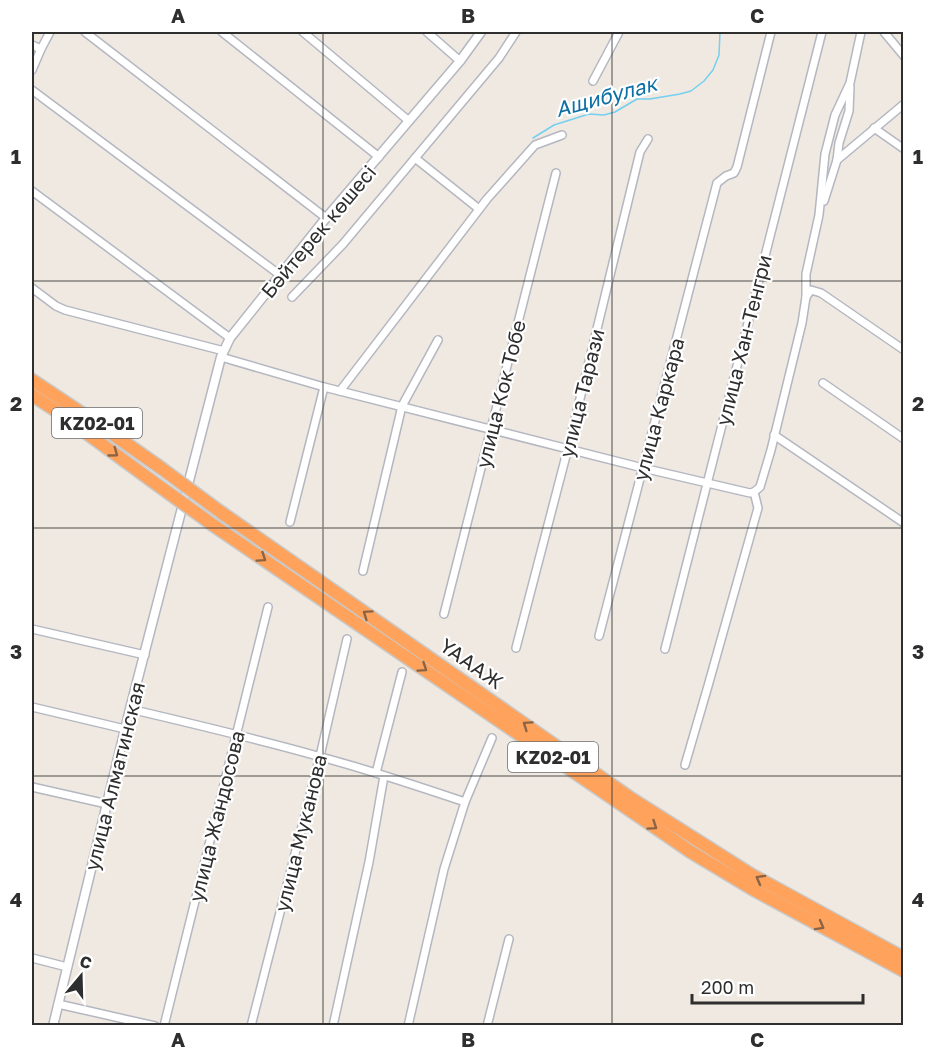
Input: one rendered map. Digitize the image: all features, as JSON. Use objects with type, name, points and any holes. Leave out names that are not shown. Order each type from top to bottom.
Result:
[{"type":"highway","name":"ҮАААЖ","points":[[32,380],[107,430],[629,797],[752,875],[903,957]]},
{"type":"highway","name":"ҮАААЖ","points":[[32,395],[56,410],[213,525],[690,852],[756,891],[903,970]]},
{"type":"street","points":[[32,70],[50,32]]},
{"type":"street","points":[[85,32],[326,218]]},
{"type":"street","points":[[222,32],[380,158]]},
{"type":"street","points":[[303,32],[409,121]]},
{"type":"street","points":[[427,32],[460,61]]},
{"type":"street","name":"Бәйтерек көшесі","points":[[196,453],[223,354],[230,338],[326,218],[380,158],[460,61],[481,32]]},
{"type":"street","points":[[292,297],[343,244],[499,58],[516,32]]},
{"type":"street","points":[[593,81],[619,32]]},
{"type":"street","name":"улица Каркара","points":[[598,636],[717,183],[734,173],[737,167],[771,32]]},
{"type":"street","name":"улица Хан-Тенгри","points":[[665,649],[822,32]]},
{"type":"street","points":[[32,288],[65,310],[223,354],[324,387],[643,468],[750,493],[754,492],[760,487],[802,323],[806,297],[806,274],[819,215],[837,160],[839,143],[849,111],[850,83],[861,32]]},
{"type":"street","points":[[884,32],[903,56]]},
{"type":"street","points":[[32,45],[41,49]]},
{"type":"street","points":[[819,215],[825,154],[835,115],[850,83]]},
{"type":"street","points":[[32,90],[280,275]]},
{"type":"street","points":[[837,160],[903,104]]},
{"type":"street","points":[[874,128],[903,148]]},
{"type":"street","points":[[340,390],[479,209],[535,145],[562,135]]},
{"type":"street","name":"улица Тарази","points":[[516,648],[568,448],[640,152],[648,139]]},
{"type":"street","points":[[415,158],[479,209]]},
{"type":"street","name":"улица Кок Тобе","points":[[444,614],[556,173]]},
{"type":"street","points":[[32,192],[230,338]]},
{"type":"street","points":[[806,297],[811,290],[821,293],[903,350]]},
{"type":"street","points":[[363,571],[402,406],[438,340]]},
{"type":"street","points":[[823,383],[903,439]]},
{"type":"street","points":[[290,522],[324,387]]},
{"type":"street","points":[[774,435],[903,523]]},
{"type":"street","name":"улица Алматинская","points":[[53,1026],[125,729],[196,453]]},
{"type":"street","points":[[685,765],[758,508],[754,492]]},
{"type":"street","name":"улица Жандосова","points":[[164,1026],[268,607]]},
{"type":"street","points":[[32,629],[145,655]]},
{"type":"street","name":"улица Муканова","points":[[251,1026],[320,756],[347,639]]},
{"type":"street","points":[[376,773],[402,672]]},
{"type":"street","points":[[32,707],[125,729]]},
{"type":"street","points":[[130,709],[320,756],[465,802]]},
{"type":"street","points":[[408,1026],[444,869],[465,802],[492,738]]},
{"type":"street","points":[[333,1026],[369,862],[384,776]]},
{"type":"street","points":[[32,787],[107,804]]},
{"type":"street","points":[[487,1026],[509,939]]},
{"type":"street","points":[[32,958],[67,967]]},
{"type":"street","points":[[58,1004],[155,1026]]},
{"type":"waterway","name":"Ащибулак","points":[[533,138],[554,125],[589,114],[604,115],[615,112],[637,99],[650,99],[691,91],[713,70],[719,55],[720,32]]}]
